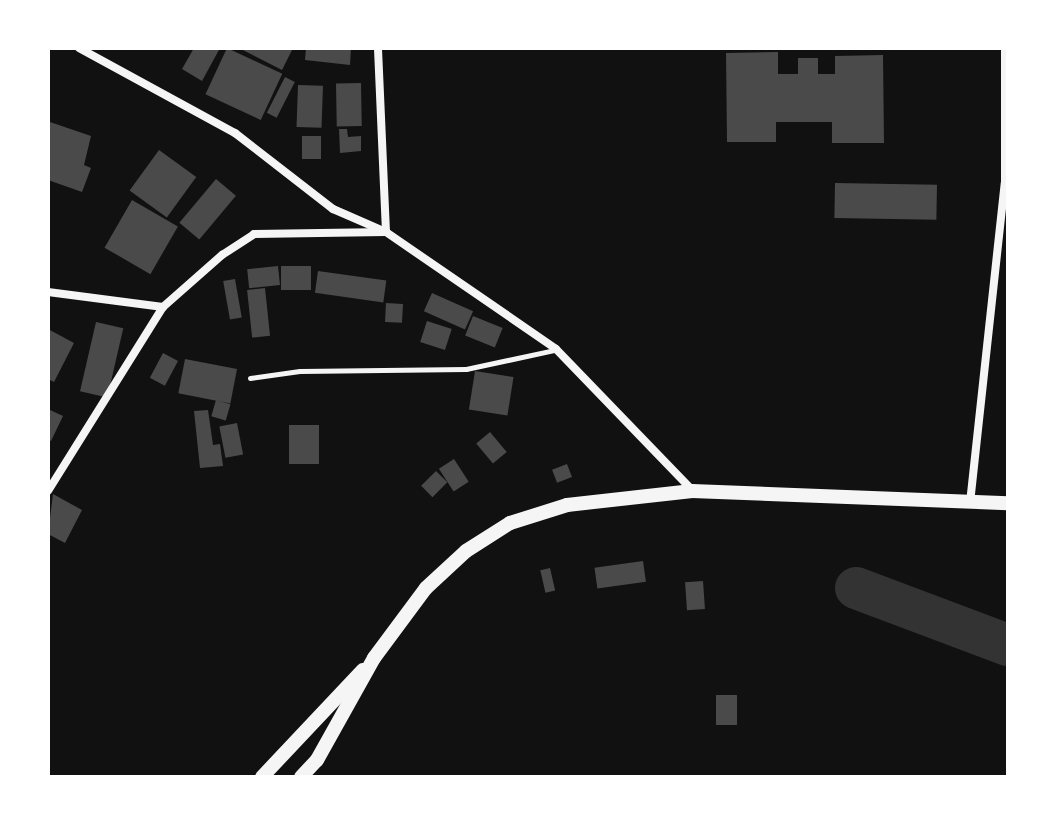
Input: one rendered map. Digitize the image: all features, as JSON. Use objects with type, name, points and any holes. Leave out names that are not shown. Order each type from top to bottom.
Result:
[{"type":"main road","points":[[262,777],[374,658],[426,588],[466,551],[510,523],[567,505],[692,491],[742,489],[1008,503]]},
{"type":"main road","points":[[301,777],[317,760],[374,658]]},
{"type":"main road","points":[[316,777],[317,760]]},
{"type":"street","points":[[79,48],[235,133],[333,209],[386,232],[556,349],[692,491]]},
{"type":"street","points":[[378,48],[386,232]]},
{"type":"street","points":[[970,503],[1005,183],[1005,48]]},
{"type":"street","points":[[48,491],[163,307],[180,287],[254,234],[386,232]]},
{"type":"street","points":[[48,292],[163,307]]},
{"type":"lane","points":[[250,378],[300,371],[466,369],[556,349]]},
{"type":"building","points":[[194,48],[220,48],[202,81],[182,69]]},
{"type":"building","points":[[227,48],[282,74],[261,120],[205,94]]},
{"type":"building","points":[[239,48],[293,48],[282,70]]},
{"type":"building","points":[[306,48],[351,48],[350,65],[305,60]]},
{"type":"building","points":[[778,52],[778,74],[798,74],[798,58],[818,58],[818,74],[835,74],[835,56],[883,55],[884,143],[832,143],[832,122],[776,122],[776,142],[727,142],[726,53]]},
{"type":"building","points":[[285,77],[295,82],[277,118],[267,113]]},
{"type":"building","points":[[336,83],[361,83],[362,126],[337,126]]},
{"type":"building","points":[[298,85],[323,86],[322,128],[297,127]]},
{"type":"building","points":[[50,122],[91,136],[84,165],[91,168],[82,192],[48,180]]},
{"type":"building","points":[[339,129],[347,129],[348,137],[361,136],[361,151],[340,153]]},
{"type":"building","points":[[302,136],[321,136],[321,159],[302,159]]},
{"type":"building","points":[[159,150],[196,177],[167,217],[130,190]]},
{"type":"building","points":[[216,179],[236,196],[199,239],[179,223]]},
{"type":"building","points":[[835,183],[937,185],[936,220],[834,218]]},
{"type":"building","points":[[132,200],[178,226],[150,274],[104,248]]},
{"type":"building","points":[[278,266],[280,285],[249,288],[247,269]]},
{"type":"building","points":[[281,266],[311,266],[311,290],[281,290]]},
{"type":"building","points":[[318,271],[386,281],[383,302],[315,293]]},
{"type":"building","points":[[235,279],[242,317],[230,319],[223,281]]},
{"type":"building","points":[[265,288],[270,336],[252,338],[247,290]]},
{"type":"building","points":[[432,293],[473,311],[465,330],[424,311]]},
{"type":"building","points":[[386,303],[403,304],[402,323],[385,322]]},
{"type":"building","points":[[473,316],[503,328],[495,347],[465,335]]},
{"type":"building","points":[[427,321],[452,329],[445,350],[420,342]]},
{"type":"building","points":[[96,322],[123,328],[107,397],[80,391]]},
{"type":"building","points":[[48,329],[74,343],[54,382],[48,379]]},
{"type":"building","points":[[163,353],[178,361],[165,386],[150,378]]},
{"type":"building","points":[[185,359],[237,369],[230,403],[178,393]]},
{"type":"building","points":[[475,371],[514,377],[507,416],[469,410]]},
{"type":"building","points":[[216,400],[230,404],[226,420],[211,416]]},
{"type":"building","points":[[48,409],[63,416],[51,441],[48,440]]},
{"type":"building","points":[[208,410],[213,445],[220,444],[223,466],[200,468],[194,411]]},
{"type":"building","points":[[237,423],[243,454],[225,458],[219,426]]},
{"type":"building","points":[[289,425],[319,425],[319,464],[289,464]]},
{"type":"building","points":[[490,432],[507,452],[493,463],[476,444]]},
{"type":"building","points":[[454,459],[469,482],[454,491],[439,469]]},
{"type":"building","points":[[567,464],[572,477],[557,483],[552,470]]},
{"type":"building","points":[[436,471],[447,482],[432,497],[421,486]]},
{"type":"building","points":[[53,494],[82,510],[65,543],[48,534]]},
{"type":"building","points":[[643,561],[646,582],[597,589],[594,568]]},
{"type":"building","points":[[550,568],[555,590],[545,593],[540,570]]},
{"type":"building","points":[[703,581],[705,609],[687,610],[685,582]]},
{"type":"building","points":[[716,695],[737,695],[737,725],[716,725]]},
{"type":"waterway","points":[[856,588],[1008,645]]}]
